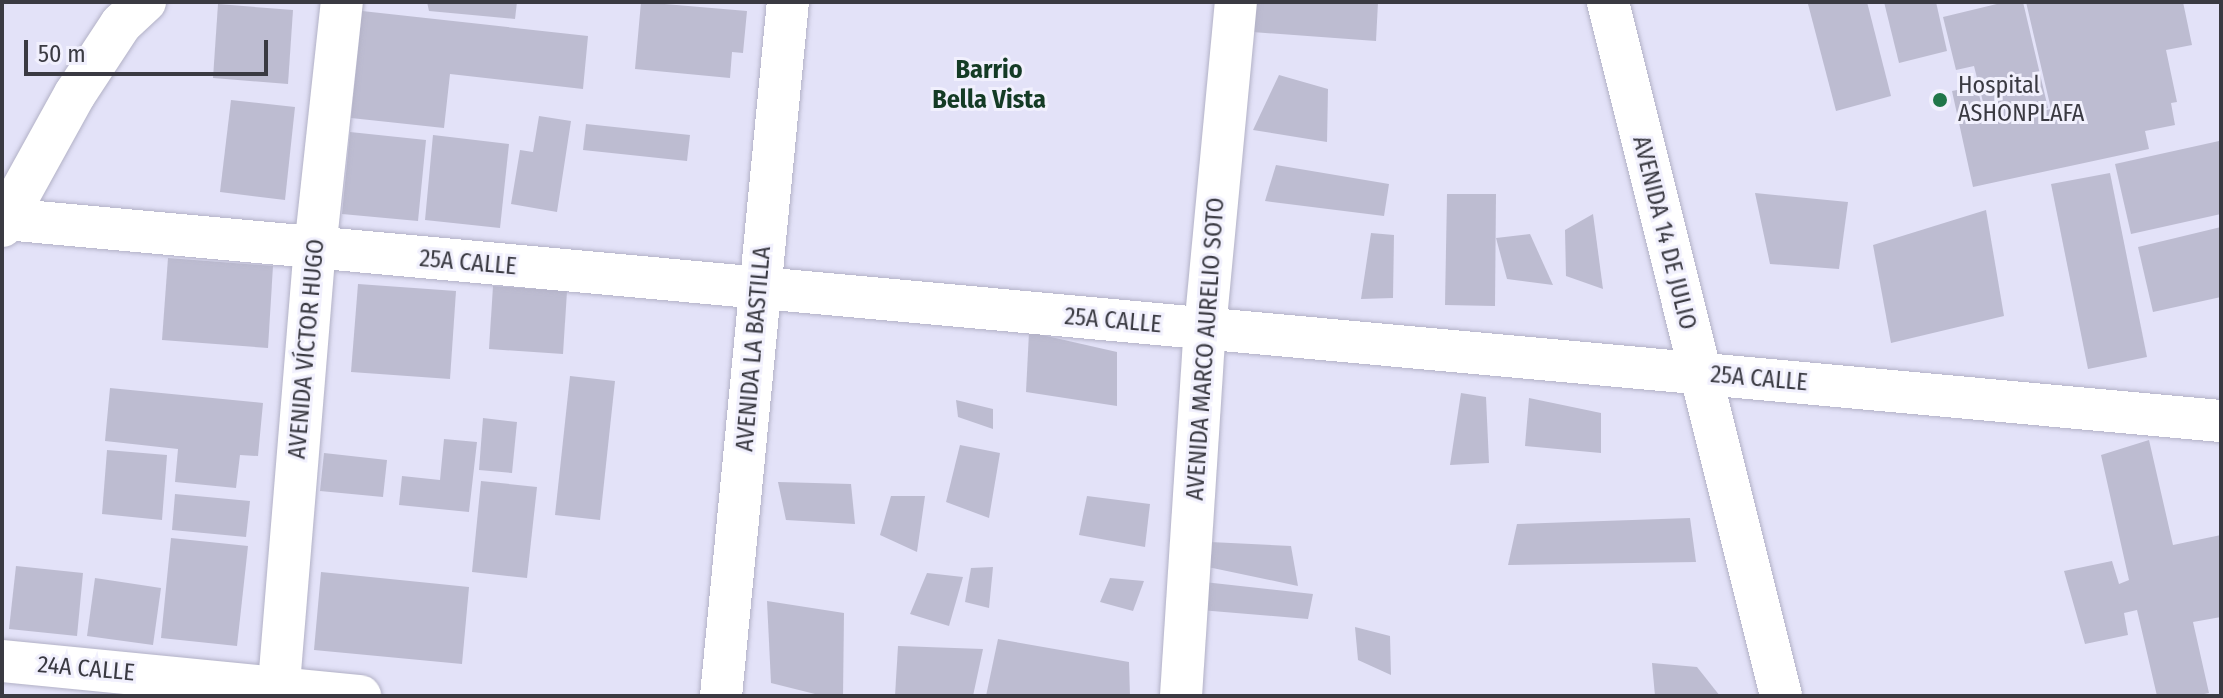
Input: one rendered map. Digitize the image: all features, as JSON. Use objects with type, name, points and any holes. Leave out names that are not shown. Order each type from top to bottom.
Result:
[{"type":"street","points":[[4,222],[75,94],[121,24],[145,2]]},
{"type":"street","name":"AVENIDA VÍCTOR HUGO","points":[[279,692],[315,249],[342,2]]},
{"type":"street","name":"AVENIDA LA BASTILLA","points":[[721,696],[788,2]]},
{"type":"street","name":"AVENIDA MARCO AURELIO SOTO","points":[[1181,696],[1205,329],[1236,2]]},
{"type":"street","name":"AVENIDA 14 DE JULIO","points":[[1608,2],[1698,374],[1781,696]]},
{"type":"street","name":"25A CALLE","points":[[4,222],[2221,421]]},
{"type":"street","name":"24A CALLE","points":[[2,661],[279,692],[360,696]]},
{"type":"building","points":[[427,2],[517,2],[515,19],[429,11]]},
{"type":"building","points":[[641,2],[747,11],[743,53],[732,52],[730,78],[635,69]]},
{"type":"building","points":[[1255,2],[1378,2],[1376,41],[1252,32]]},
{"type":"building","points":[[1867,2],[1891,96],[1836,111],[1808,4]]},
{"type":"building","points":[[1884,2],[1936,2],[1947,51],[1899,63]]},
{"type":"building","points":[[2005,2],[2023,2],[2048,108],[1988,122],[1974,66],[1956,70],[1943,17]]},
{"type":"building","points":[[2026,2],[2183,2],[2192,45],[2166,50],[2177,102],[2171,103],[2175,125],[2145,131],[2149,149],[1973,187],[1952,91],[1977,86],[1986,124],[2051,109]]},
{"type":"building","points":[[218,4],[293,10],[288,84],[213,78]]},
{"type":"building","points":[[362,11],[588,36],[583,89],[450,74],[444,128],[351,118]]},
{"type":"building","points":[[1279,75],[1328,89],[1327,142],[1253,130]]},
{"type":"building","points":[[231,100],[295,107],[285,200],[220,192]]},
{"type":"building","points":[[539,116],[571,121],[557,212],[511,204],[520,150],[533,152]]},
{"type":"building","points":[[586,124],[690,135],[687,161],[583,150]]},
{"type":"building","points":[[350,132],[426,140],[418,221],[342,214]]},
{"type":"building","points":[[433,135],[509,144],[500,228],[425,220]]},
{"type":"building","points":[[2219,141],[2221,214],[2131,234],[2115,164]]},
{"type":"building","points":[[1276,165],[1389,184],[1384,216],[1265,201]]},
{"type":"building","points":[[2110,173],[2147,357],[2088,369],[2051,184]]},
{"type":"building","points":[[1755,193],[1848,202],[1839,269],[1770,264]]},
{"type":"building","points":[[1447,194],[1496,194],[1495,306],[1445,305]]},
{"type":"building","points":[[1986,210],[2004,316],[1891,343],[1873,245]]},
{"type":"building","points":[[1593,214],[1603,289],[1566,276],[1565,230]]},
{"type":"building","points":[[2221,227],[2221,297],[2153,312],[2138,247]]},
{"type":"building","points":[[1371,233],[1394,235],[1393,298],[1361,299]]},
{"type":"building","points":[[1530,234],[1553,285],[1507,279],[1496,238]]},
{"type":"building","points":[[168,258],[273,266],[268,348],[162,340]]},
{"type":"building","points":[[358,284],[456,291],[450,379],[351,372]]},
{"type":"building","points":[[493,286],[567,291],[563,354],[489,349]]},
{"type":"building","points":[[1029,332],[1117,352],[1117,406],[1026,392]]},
{"type":"building","points":[[570,376],[615,381],[600,520],[555,515]]},
{"type":"building","points":[[110,388],[263,403],[258,456],[240,455],[236,488],[175,482],[178,449],[105,441]]},
{"type":"building","points":[[1461,393],[1486,397],[1489,463],[1450,465]]},
{"type":"building","points":[[1529,398],[1601,413],[1601,453],[1525,446]]},
{"type":"building","points":[[956,400],[993,409],[993,429],[958,417]]},
{"type":"building","points":[[483,418],[517,422],[512,473],[479,470]]},
{"type":"building","points":[[444,439],[477,442],[469,512],[399,505],[402,476],[440,480]]},
{"type":"building","points":[[2149,440],[2173,545],[2221,535],[2221,617],[2193,622],[2209,693],[2195,696],[2157,696],[2137,610],[2124,613],[2128,635],[2085,644],[2064,571],[2112,561],[2119,584],[2129,580],[2101,455]]},
{"type":"building","points":[[960,445],[1000,453],[989,518],[946,502]]},
{"type":"building","points":[[107,450],[167,455],[162,520],[102,514]]},
{"type":"building","points":[[324,453],[387,460],[383,497],[320,491]]},
{"type":"building","points":[[481,481],[537,487],[527,578],[472,572]]},
{"type":"building","points":[[778,482],[851,484],[855,524],[786,520]]},
{"type":"building","points":[[175,494],[250,501],[246,537],[172,530]]},
{"type":"building","points":[[891,496],[925,496],[917,552],[880,535]]},
{"type":"building","points":[[1087,496],[1150,504],[1145,547],[1079,535]]},
{"type":"building","points":[[1690,518],[1696,562],[1508,565],[1517,524]]},
{"type":"building","points":[[171,538],[248,546],[237,646],[161,638]]},
{"type":"building","points":[[1210,542],[1291,546],[1298,586],[1203,566]]},
{"type":"building","points":[[16,566],[83,573],[77,636],[9,629]]},
{"type":"building","points":[[993,567],[989,608],[965,602],[971,568]]},
{"type":"building","points":[[321,572],[469,587],[462,664],[314,650]]},
{"type":"building","points":[[927,573],[963,577],[949,626],[910,614]]},
{"type":"building","points":[[95,578],[161,588],[153,645],[87,636]]},
{"type":"building","points":[[1110,578],[1144,581],[1133,611],[1100,602]]},
{"type":"building","points":[[1204,582],[1313,594],[1308,619],[1200,610]]},
{"type":"building","points":[[767,601],[844,613],[843,696],[823,696],[771,683]]},
{"type":"building","points":[[1355,627],[1390,636],[1391,675],[1358,660]]},
{"type":"building","points":[[998,639],[1129,662],[1130,696],[986,696]]},
{"type":"building","points":[[898,646],[983,649],[973,696],[895,696]]},
{"type":"building","points":[[1652,663],[1697,667],[1720,696],[1655,696]]},
{"type":"place","name":"Hospital ASHONPLAFA","points":[[1940,100]]},
{"type":"district","name":"Barrio Bella Vista","points":[[989,85]]}]
